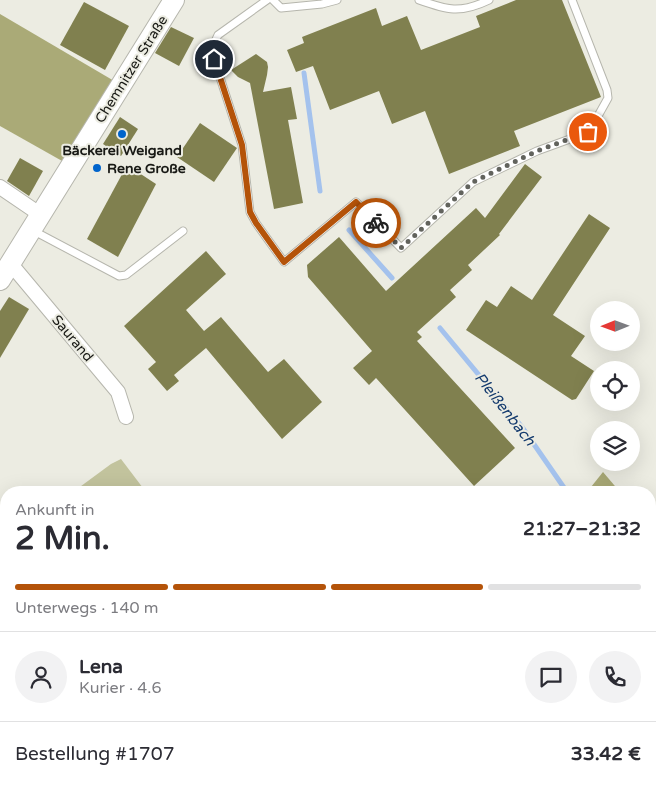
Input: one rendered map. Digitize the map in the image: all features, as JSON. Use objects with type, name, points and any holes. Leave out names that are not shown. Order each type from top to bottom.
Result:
[{"type":"main road","name":"Chemnitzer Straße","points":[[5,272],[174,0]]},
{"type":"street","points":[[0,187],[36,222]]},
{"type":"street","name":"Saurand","points":[[5,272],[118,392],[126,417]]},
{"type":"lane","points":[[268,0],[218,35],[213,46],[214,59],[242,145],[250,212],[284,262],[356,202],[401,248],[473,182],[537,151],[588,132],[608,98],[607,90],[572,0]]},
{"type":"lane","points":[[273,0],[281,8],[322,4],[337,0]]},
{"type":"lane","points":[[419,0],[444,9],[476,6],[489,0]]},
{"type":"lane","points":[[36,222],[119,276],[126,275],[183,231]]},
{"type":"green space","points":[[0,14],[121,85],[71,166],[0,126]]},
{"type":"green space","points":[[121,459],[141,486],[81,486]]},
{"type":"green space","points":[[603,472],[615,486],[592,486]]},
{"type":"building","points":[[516,0],[562,0],[601,97],[514,131],[520,146],[449,174],[425,111],[392,124],[379,91],[330,110],[313,66],[296,72],[287,50],[304,43],[302,37],[376,8],[382,26],[407,16],[421,50],[480,27],[476,16]]},
{"type":"building","points":[[84,2],[129,26],[105,70],[60,45]]},
{"type":"building","points":[[171,27],[194,38],[179,66],[155,53]]},
{"type":"building","points":[[256,54],[267,62],[268,67],[263,92],[291,87],[297,119],[288,120],[303,203],[274,209],[250,83],[238,77],[231,70]]},
{"type":"building","points":[[120,117],[138,129],[121,156],[103,144]]},
{"type":"building","points":[[200,123],[237,148],[214,182],[177,157]]},
{"type":"building","points":[[20,158],[43,171],[29,196],[7,181]]},
{"type":"building","points":[[525,164],[542,177],[500,235],[468,265],[472,270],[450,290],[456,297],[417,332],[422,337],[417,341],[515,448],[474,486],[376,378],[369,385],[353,368],[372,351],[308,277],[307,265],[339,237],[386,291],[476,208],[485,218]]},
{"type":"building","points":[[127,165],[156,184],[118,257],[87,239]]},
{"type":"building","points":[[589,214],[610,228],[553,315],[585,336],[571,356],[590,368],[590,377],[576,399],[572,400],[466,330],[486,300],[497,307],[511,286],[532,300]]},
{"type":"building","points":[[206,251],[226,274],[186,310],[204,331],[221,317],[268,372],[284,359],[322,402],[282,439],[206,348],[174,375],[179,381],[167,391],[148,369],[156,362],[124,326]]},
{"type":"building","points":[[9,297],[29,309],[0,358],[0,311]]},
{"type":"waterway","name":"Pleißenbach","points":[[304,73],[320,191]]},
{"type":"waterway","name":"Pleißenbach","points":[[349,230],[392,278]]},
{"type":"waterway","name":"Pleißenbach","points":[[440,328],[522,427],[563,486]]},
{"type":"way so far","points":[[376,223],[401,248],[473,182],[537,151],[588,132]]},
{"type":"place","name":"Bäckerei Weigand","points":[[122,134]]},
{"type":"place","name":"Rene Große","points":[[97,168]]},
{"type":"route","points":[[214,59],[242,145],[250,212],[284,262],[356,202],[376,223]]}]
